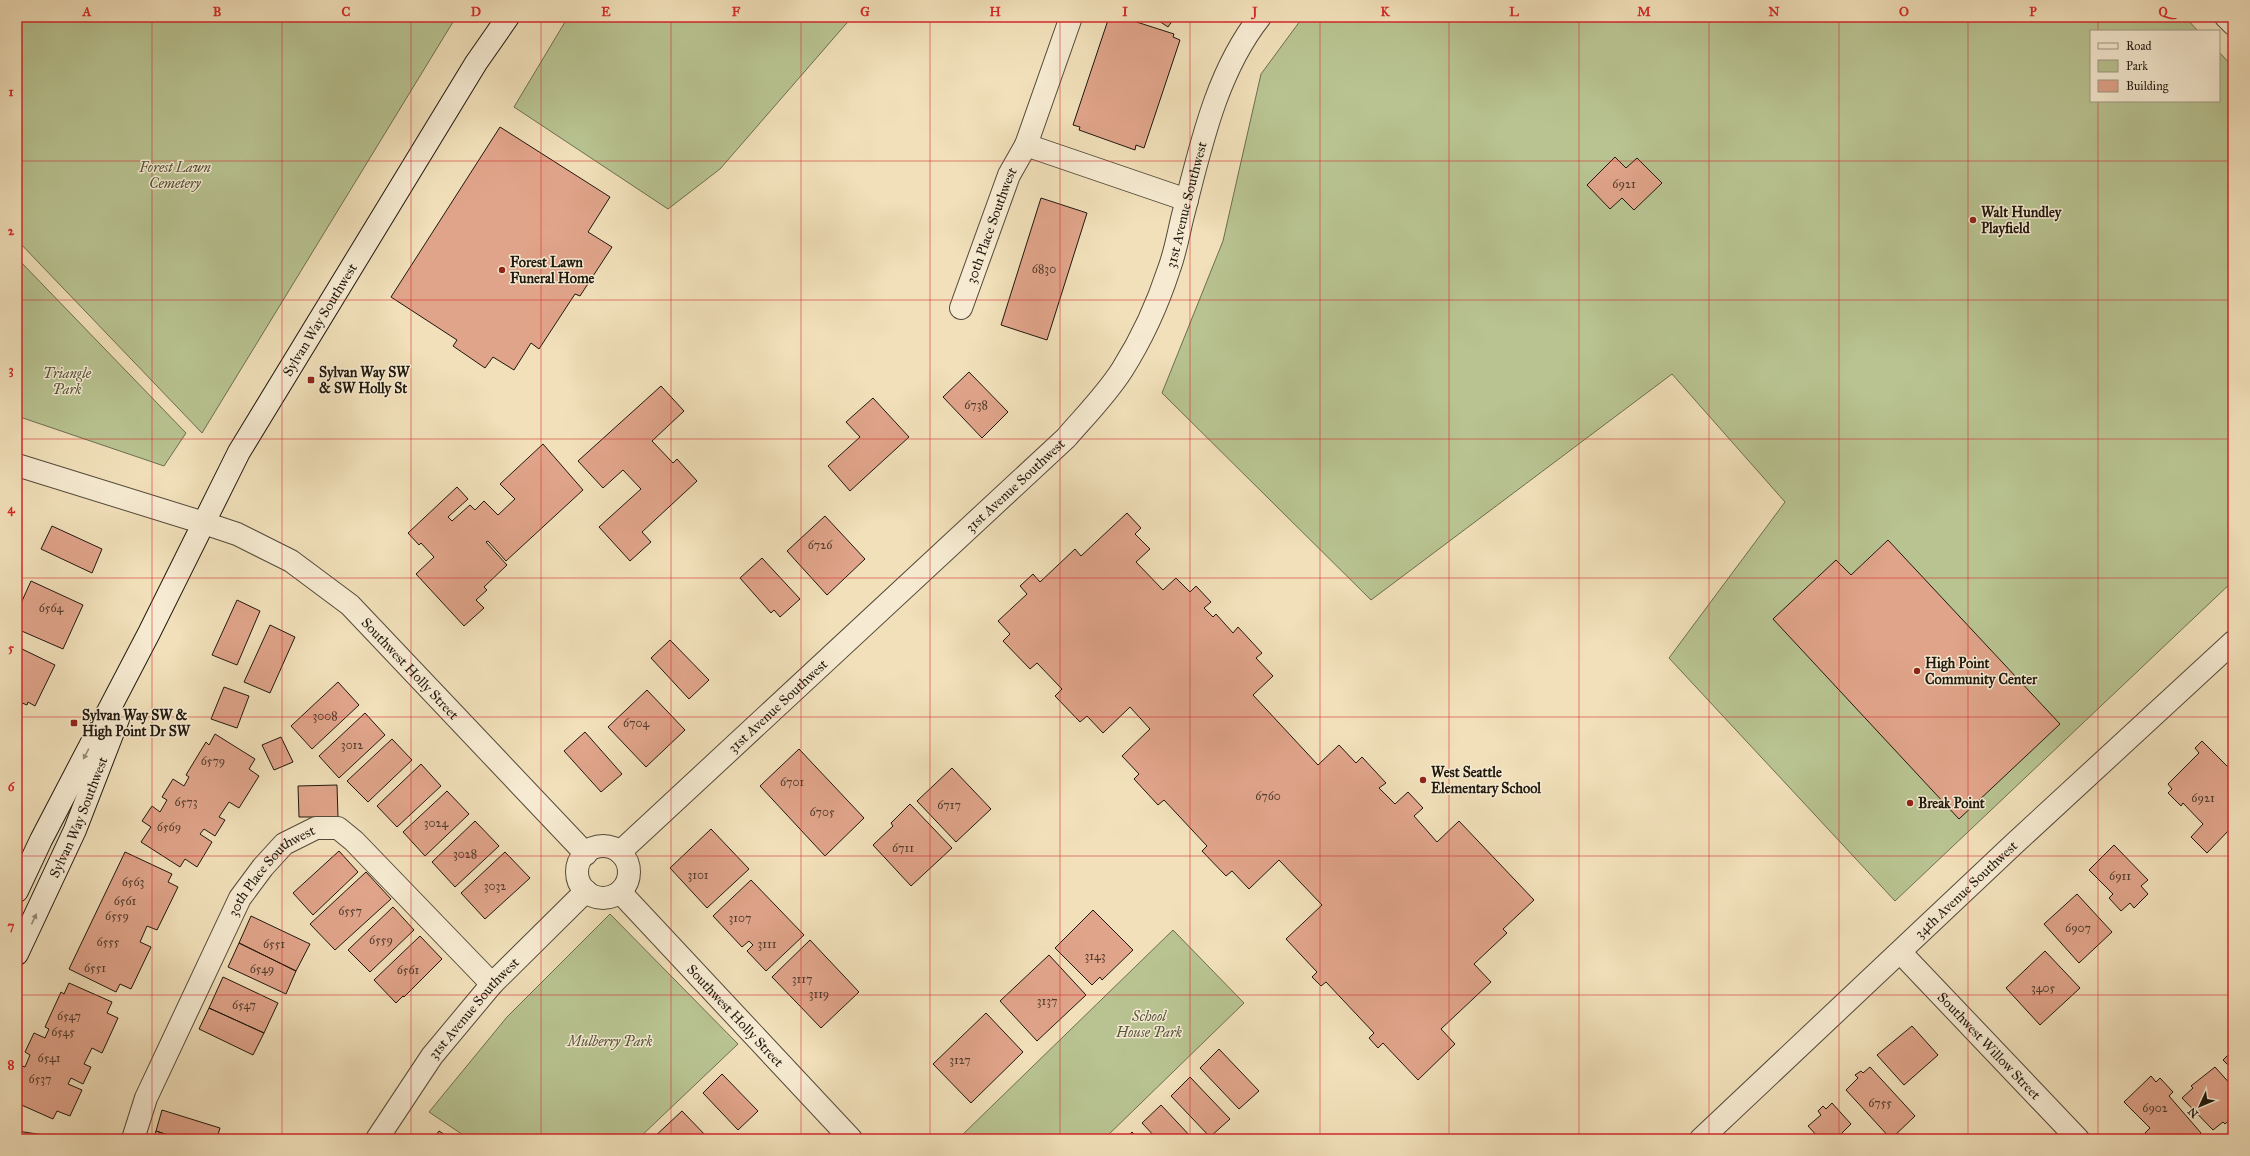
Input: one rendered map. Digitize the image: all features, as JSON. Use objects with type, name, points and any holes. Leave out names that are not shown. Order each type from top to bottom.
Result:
[{"type":"street","name":"Sylvan Way Southwest","points":[[17,891],[41,840],[149,633],[243,446],[476,63],[508,17]]},
{"type":"street","name":"30th Place Southwest","points":[[961,308],[1004,186],[1026,145],[1072,17]]},
{"type":"street","name":"31st Avenue Southwest","points":[[620,852],[1066,438],[1096,405],[1121,371],[1139,340],[1169,269],[1204,135],[1215,101],[1234,60],[1260,17]]},
{"type":"street","points":[[2226,17],[2233,24]]},
{"type":"street","points":[[1026,145],[1187,200]]},
{"type":"street","name":"Southwest Holly Street","points":[[17,465],[237,534],[291,561],[337,593],[377,633],[586,854]]},
{"type":"street","name":"Sylvan Way Southwest","points":[[17,954],[83,811],[149,633]]},
{"type":"street","name":"34th Avenue Southwest","points":[[1701,1139],[1901,953],[2016,843],[2233,642]]},
{"type":"street","name":"30th Place Southwest","points":[[133,1139],[146,1098],[240,898],[263,867],[284,844],[316,828],[338,828],[354,841],[492,984]]},
{"type":"street","points":[[604,846],[620,852],[629,868],[626,885],[620,892],[604,898],[596,897],[586,891],[579,881],[578,872],[579,864],[586,854],[595,848],[604,846]]},
{"type":"street","name":"31st Avenue Southwest","points":[[377,1139],[432,1056],[492,984],[586,891]]},
{"type":"street","name":"Southwest Holly Street","points":[[620,892],[850,1139]]},
{"type":"street","name":"Southwest Willow Street","points":[[1901,953],[2078,1139]]},
{"type":"green space","name":"Forest Lawn Cemetery","points":[[17,17],[456,17],[202,433],[17,240]]},
{"type":"green space","points":[[568,17],[852,17],[720,169],[668,209],[514,107]]},
{"type":"green space","points":[[1303,17],[2185,17],[2197,30],[2090,30],[2090,102],[2220,102],[2220,53],[2233,67],[2233,581],[1895,901],[1669,658],[1785,502],[1672,374],[1371,600],[1162,393],[1223,241],[1261,74]]},
{"type":"green space","name":"Triangle Park","points":[[17,258],[186,433],[164,466],[17,416]]},
{"type":"green space","name":"Mulberry Park","points":[[610,914],[738,1044],[638,1139],[469,1139],[429,1112],[507,1017]]},
{"type":"green space","name":"School House Park","points":[[1173,930],[1244,1003],[1104,1139],[958,1139]]},
{"type":"building","points":[[1109,17],[1121,17],[1174,34],[1173,37],[1180,40],[1144,148],[1136,145],[1135,150],[1079,130],[1080,127],[1073,125]]},
{"type":"building","points":[[1153,17],[1175,17],[1168,27]]},
{"type":"building","name":"Forest Lawn Funeral Home","points":[[500,127],[610,197],[588,232],[612,247],[580,296],[575,294],[539,349],[531,343],[514,370],[493,357],[485,368],[453,346],[457,340],[391,297]]},
{"type":"building","points":[[1615,157],[1626,168],[1637,158],[1662,183],[1634,210],[1622,198],[1610,209],[1587,185]]},
{"type":"building","points":[[1041,198],[1087,213],[1047,340],[1001,325]]},
{"type":"building","points":[[969,372],[1008,412],[982,438],[943,397]]},
{"type":"building","points":[[661,386],[684,411],[652,441],[673,463],[677,459],[697,481],[642,532],[651,542],[630,561],[599,527],[641,489],[623,470],[603,488],[578,461]]},
{"type":"building","points":[[873,398],[909,437],[850,491],[828,466],[860,437],[846,422]]},
{"type":"building","points":[[543,444],[583,490],[506,561],[488,541],[486,542],[507,565],[484,587],[487,590],[476,600],[484,608],[464,626],[416,574],[434,557],[421,543],[419,545],[408,533],[457,487],[468,499],[448,517],[452,521],[470,505],[475,510],[484,501],[498,515],[515,499],[500,484]]},
{"type":"building","points":[[1127,513],[1141,528],[1135,534],[1150,549],[1136,562],[1163,590],[1176,578],[1190,592],[1196,586],[1211,602],[1204,608],[1213,617],[1216,614],[1233,633],[1238,627],[1262,653],[1256,658],[1273,676],[1253,695],[1318,765],[1339,745],[1356,763],[1362,757],[1386,783],[1379,788],[1395,804],[1408,792],[1423,808],[1414,816],[1437,842],[1459,821],[1534,900],[1503,929],[1507,933],[1474,964],[1491,982],[1441,1029],[1455,1044],[1418,1080],[1383,1043],[1378,1048],[1369,1038],[1374,1033],[1326,982],[1321,986],[1312,977],[1317,972],[1286,939],[1322,905],[1279,860],[1249,889],[1232,871],[1226,876],[1202,851],[1207,846],[1164,800],[1158,805],[1134,779],[1139,774],[1122,756],[1150,729],[1130,707],[1103,733],[1087,716],[1080,722],[1055,696],[1062,689],[1037,663],[1030,669],[1003,641],[1010,634],[998,621],[1027,594],[1020,586],[1033,574],[1040,582],[1075,549],[1081,556]]},
{"type":"building","points":[[825,516],[865,559],[827,595],[787,551]]},
{"type":"building","points":[[52,526],[102,549],[92,573],[41,549]]},
{"type":"building","name":"High Point Community Center","points":[[1888,540],[2060,724],[1959,819],[1773,619],[1836,560],[1851,575]]},
{"type":"building","points":[[762,558],[800,599],[780,617],[774,610],[771,613],[740,578]]},
{"type":"building","points":[[31,581],[83,605],[63,649],[17,629],[17,612]]},
{"type":"building","points":[[237,600],[260,611],[237,665],[212,655]]},
{"type":"building","points":[[270,625],[295,637],[270,693],[244,682]]},
{"type":"building","points":[[670,640],[709,680],[689,699],[651,658]]},
{"type":"building","points":[[22,649],[55,665],[35,706],[28,702],[27,705],[17,701],[17,654],[19,655]]},
{"type":"building","points":[[338,682],[359,705],[312,749],[291,726]]},
{"type":"building","points":[[224,687],[249,696],[237,728],[211,719]]},
{"type":"building","points":[[647,690],[685,730],[646,767],[608,727]]},
{"type":"building","points":[[365,713],[385,735],[339,778],[319,756]]},
{"type":"building","points":[[585,732],[622,774],[601,792],[564,751]]},
{"type":"building","points":[[17,734],[22,737],[17,747]]},
{"type":"building","points":[[215,734],[255,759],[249,769],[259,776],[239,808],[229,802],[219,817],[225,820],[215,836],[204,829],[200,834],[212,842],[197,867],[185,859],[180,867],[141,842],[151,827],[142,821],[152,806],[160,812],[167,800],[162,797],[173,779],[184,786],[189,777],[186,775],[206,742],[209,745]]},
{"type":"building","points":[[281,737],[293,762],[274,770],[262,745]]},
{"type":"building","points":[[392,739],[412,760],[368,802],[347,781]]},
{"type":"building","points":[[2202,741],[2233,772],[2233,822],[2229,826],[2231,828],[2207,853],[2191,837],[2203,824],[2183,803],[2181,806],[2168,793],[2172,789],[2168,784],[2199,753],[2195,748]]},
{"type":"building","points":[[799,749],[864,818],[825,856],[760,786]]},
{"type":"building","points":[[421,764],[441,786],[397,827],[377,806]]},
{"type":"building","points":[[952,768],[991,809],[956,842],[917,801]]},
{"type":"building","points":[[337,785],[338,817],[299,817],[298,786]]},
{"type":"building","points":[[447,791],[469,814],[425,856],[403,832]]},
{"type":"building","points":[[910,804],[952,848],[911,886],[873,845],[893,826],[891,823]]},
{"type":"building","points":[[475,821],[499,846],[455,887],[432,862]]},
{"type":"building","points":[[711,829],[749,869],[707,908],[670,868]]},
{"type":"building","points":[[2114,845],[2148,880],[2141,886],[2148,894],[2134,908],[2130,903],[2121,911],[2109,898],[2113,894],[2089,870]]},
{"type":"building","points":[[339,851],[358,872],[313,915],[293,893]]},
{"type":"building","points":[[125,852],[172,874],[168,882],[178,887],[157,930],[147,926],[140,942],[151,947],[131,989],[120,984],[116,992],[69,969]]},
{"type":"building","points":[[505,852],[530,878],[485,919],[461,893]]},
{"type":"building","points":[[366,872],[391,899],[335,950],[310,924]]},
{"type":"building","points":[[751,880],[804,935],[766,971],[747,951],[753,945],[749,941],[742,947],[713,916]]},
{"type":"building","points":[[2077,894],[2112,932],[2079,963],[2044,924]]},
{"type":"building","points":[[393,907],[414,930],[370,972],[348,950]]},
{"type":"building","points":[[1093,910],[1133,950],[1102,980],[1100,977],[1092,985],[1055,948]]},
{"type":"building","points":[[251,916],[310,944],[296,971],[239,943]]},
{"type":"building","points":[[420,936],[442,959],[396,1003],[374,980]]},
{"type":"building","points":[[810,940],[859,992],[821,1028],[772,977]]},
{"type":"building","points":[[239,943],[296,971],[286,994],[228,967]]},
{"type":"building","points":[[2045,951],[2080,988],[2040,1025],[2006,988]]},
{"type":"building","points":[[1049,955],[1086,995],[1037,1041],[1000,1001]]},
{"type":"building","points":[[223,977],[278,1003],[264,1033],[209,1008]]},
{"type":"building","points":[[69,983],[112,1002],[107,1013],[118,1018],[102,1053],[92,1048],[84,1064],[91,1067],[83,1084],[71,1078],[68,1084],[82,1090],[70,1116],[57,1111],[53,1119],[17,1103],[17,1064],[25,1067],[30,1055],[25,1052],[34,1033],[45,1038],[49,1029],[45,1027],[61,992],[64,994]]},
{"type":"building","points":[[209,1008],[264,1033],[253,1055],[199,1029]]},
{"type":"building","points":[[986,1013],[1023,1052],[971,1103],[933,1064]]},
{"type":"building","points":[[1912,1026],[1938,1055],[1904,1085],[1877,1055]]},
{"type":"building","points":[[1219,1049],[1259,1091],[1239,1109],[1200,1068]]},
{"type":"building","points":[[2233,1050],[2233,1070],[2223,1060]]},
{"type":"building","points":[[1870,1067],[1915,1116],[1891,1139],[1846,1090],[1858,1078],[1855,1075],[1861,1071],[1863,1073]]},
{"type":"building","points":[[2215,1067],[2233,1087],[2233,1117],[2225,1124],[2223,1122],[2213,1130],[2182,1098],[2193,1088],[2191,1086]]},
{"type":"building","points":[[722,1074],[758,1111],[738,1130],[703,1093]]},
{"type":"building","points":[[2151,1076],[2156,1082],[2160,1078],[2173,1092],[2169,1096],[2201,1133],[2195,1139],[2151,1139],[2145,1133],[2150,1128],[2124,1102]]},
{"type":"building","points":[[1190,1077],[1230,1119],[1210,1137],[1171,1096]]},
{"type":"building","points":[[1832,1103],[1851,1124],[1837,1138],[1838,1139],[1820,1139],[1808,1126],[1821,1115],[1818,1111],[1823,1106],[1826,1109]]},
{"type":"building","points":[[1161,1105],[1193,1139],[1157,1139],[1142,1123]]},
{"type":"building","points":[[162,1110],[220,1128],[217,1138],[222,1139],[180,1139],[156,1131]]},
{"type":"building","points":[[682,1111],[709,1139],[652,1139]]},
{"type":"building","points":[[17,1131],[58,1137],[57,1139],[17,1139]]},
{"type":"building","points":[[156,1131],[180,1139],[153,1139]]},
{"type":"building","points":[[439,1131],[451,1139],[433,1139]]},
{"type":"building","points":[[1132,1132],[1139,1139],[1125,1139]]},
{"type":"place","name":"Walt Hundley Playfield","points":[[1973,220]]},
{"type":"place","name":"Forest Lawn Funeral Home","points":[[502,270]]},
{"type":"place","name":"Sylvan Way SW & SW Holly St","points":[[311,380]]},
{"type":"place","name":"High Point Community Center","points":[[1917,671]]},
{"type":"place","name":"Sylvan Way SW & High Point Dr SW","points":[[74,723]]},
{"type":"place","name":"West Seattle Elementary School","points":[[1423,780]]},
{"type":"place","name":"Break Point","points":[[1910,803]]}]
